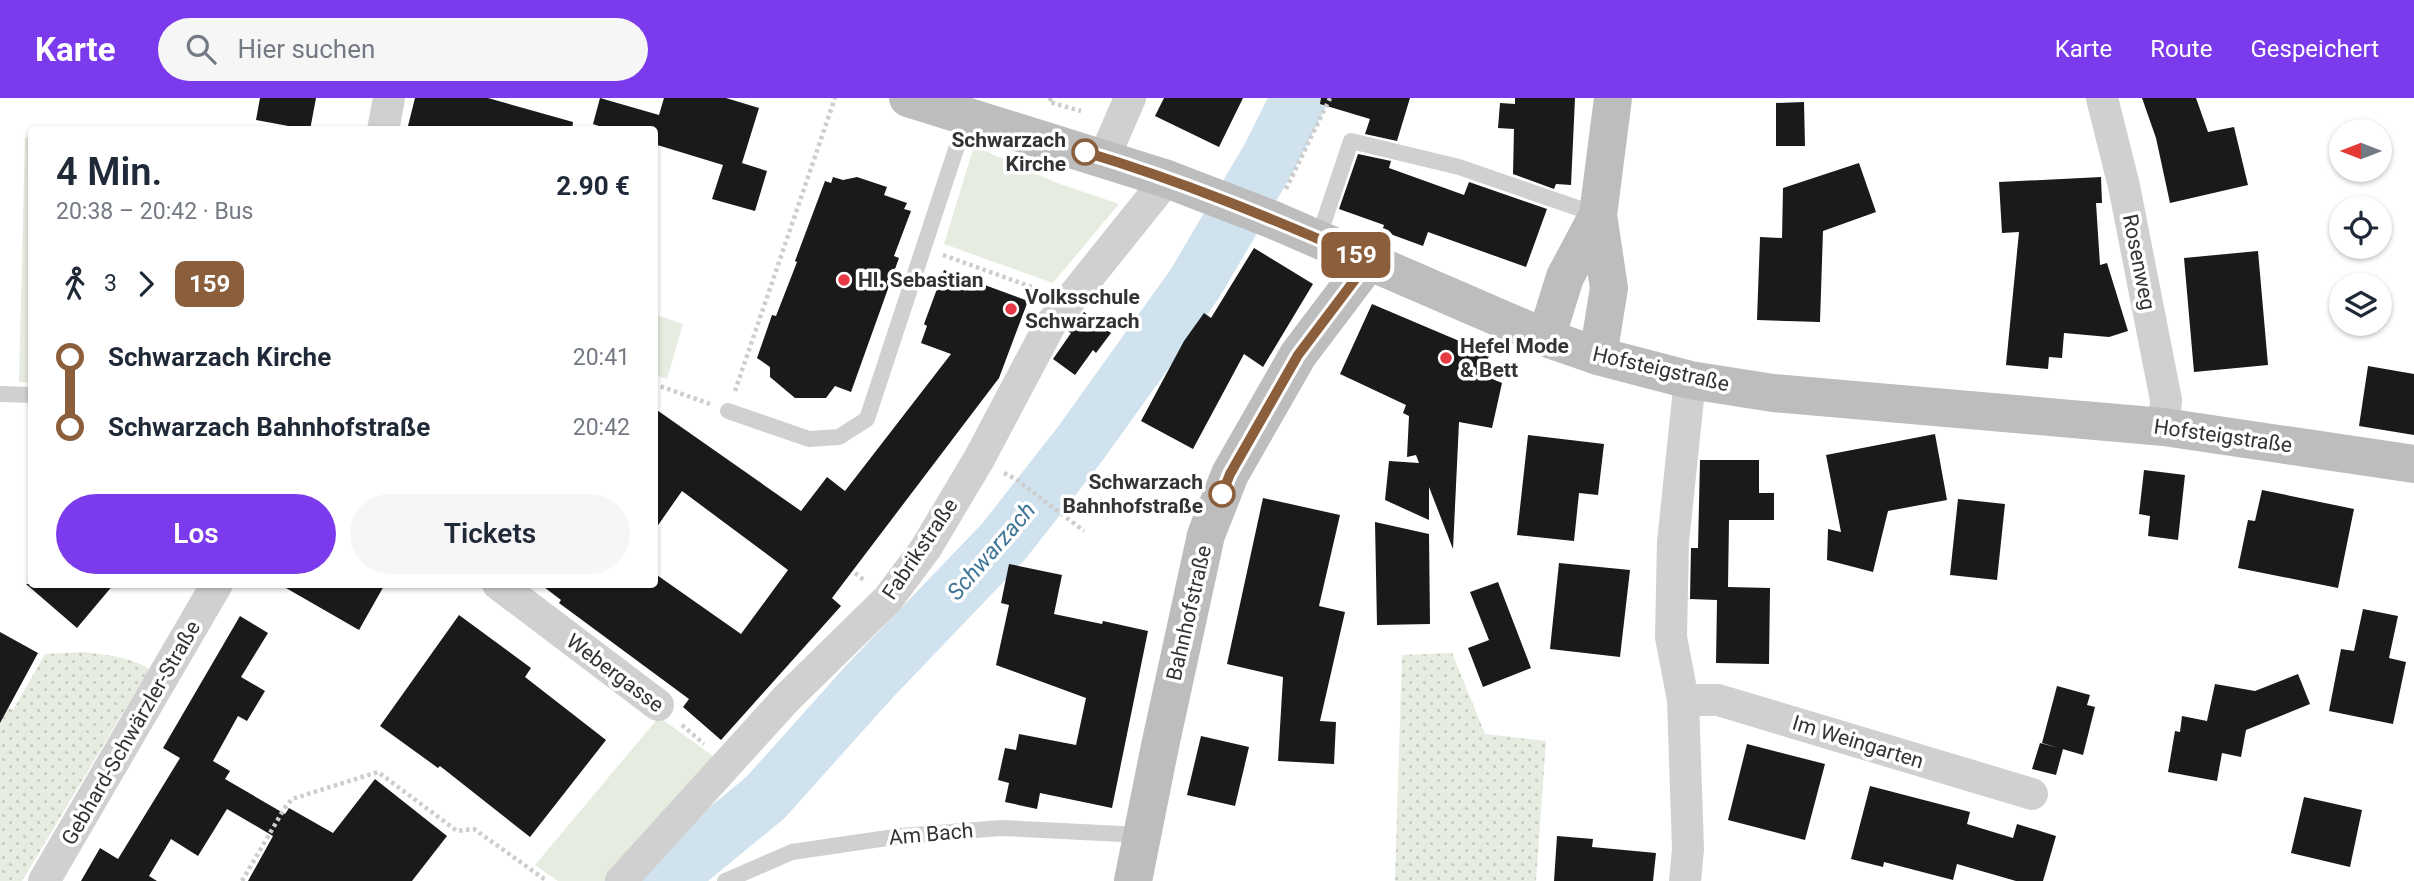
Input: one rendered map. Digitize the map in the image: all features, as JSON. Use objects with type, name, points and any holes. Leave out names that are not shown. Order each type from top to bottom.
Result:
[{"type":"main road","name":"Hofsteigstraße","points":[[908,98],[1104,158],[1217,198],[1275,206],[1318,239],[1546,338],[1598,356],[1690,380],[1773,393],[2164,427],[2414,464]]},
{"type":"main road","points":[[1598,356],[1609,288],[1598,215],[1613,98]]},
{"type":"main road","points":[[1546,338],[1565,277],[1598,215]]},
{"type":"main road","name":"Bahnhofstraße","points":[[1133,881],[1206,535],[1230,474],[1298,355],[1369,261]]},
{"type":"street","points":[[384,126],[390,98]]},
{"type":"street","points":[[1104,158],[1130,98]]},
{"type":"street","name":"Rosenweg","points":[[2102,98],[2124,186],[2166,400],[2164,427]]},
{"type":"street","name":"Fabrikstraße","points":[[621,881],[786,699],[850,638],[895,589],[926,548],[979,458],[1050,325],[1167,179]]},
{"type":"street","points":[[1685,881],[1688,849],[1683,700],[1671,636],[1673,542],[1690,380]]},
{"type":"street","name":"Gebhard-Schwärzler-Straße","points":[[44,881],[215,588]]},
{"type":"street","name":"Webergasse","points":[[503,588],[657,705]]},
{"type":"street","name":"Im Weingarten","points":[[1683,700],[1718,700],[2032,794]]},
{"type":"lane","points":[[728,411],[809,439],[839,437],[867,419],[967,116]]},
{"type":"lane","points":[[1318,239],[1351,141],[1459,167],[1598,215]]},
{"type":"lane","points":[[0,394],[28,395]]},
{"type":"lane","name":"Am Bach","points":[[725,881],[792,852],[901,836],[1001,828],[1143,835]]},
{"type":"path","points":[[658,385],[728,411],[835,98]]},
{"type":"path","points":[[1051,98],[1049,102],[1081,111]]},
{"type":"path","points":[[1275,206],[1330,98]]},
{"type":"path","points":[[923,249],[1048,292]]},
{"type":"path","points":[[1017,480],[1084,531]]},
{"type":"path","name":"Webergasse","points":[[657,705],[729,764]]},
{"type":"path","points":[[242,881],[292,799],[378,772],[457,831],[474,829],[547,881]]},
{"type":"shaded area","points":[[25,138],[28,138],[28,383],[19,382]]},
{"type":"shaded area","points":[[974,146],[1057,183],[1119,204],[1053,283],[944,244]]},
{"type":"shaded area","points":[[658,315],[683,324],[667,379],[658,376]]},
{"type":"shaded area","points":[[82,652],[125,659],[149,669],[22,881],[0,881],[0,703],[13,710],[45,654]]},
{"type":"shaded area","points":[[1452,653],[1485,734],[1546,741],[1536,881],[1395,881],[1402,655]]},
{"type":"shaded area","points":[[659,717],[717,759],[609,881],[558,881],[535,865]]},
{"type":"building","points":[[260,98],[316,98],[311,126],[288,126],[256,120]]},
{"type":"building","points":[[415,98],[488,98],[573,122],[572,126],[408,126]]},
{"type":"building","points":[[600,98],[659,115],[664,98],[726,98],[759,108],[742,163],[767,171],[755,211],[712,199],[723,165],[658,145],[658,126],[593,124]]},
{"type":"building","points":[[1164,98],[1243,98],[1219,147],[1155,116]]},
{"type":"building","points":[[1321,98],[1410,98],[1397,141],[1365,134],[1370,119],[1320,104]]},
{"type":"building","points":[[1515,98],[1575,98],[1571,185],[1556,184],[1554,189],[1513,174],[1514,129],[1498,128],[1500,103],[1515,104]]},
{"type":"building","points":[[2142,98],[2196,98],[2208,132],[2234,127],[2248,185],[2170,203],[2156,138]]},
{"type":"building","points":[[1804,102],[1805,146],[1776,146],[1776,103]]},
{"type":"building","points":[[1358,154],[1391,161],[1389,168],[1464,195],[1469,182],[1547,209],[1526,267],[1428,232],[1423,246],[1382,231],[1384,225],[1339,209]]},
{"type":"building","points":[[1859,163],[1876,212],[1823,231],[1820,322],[1757,320],[1760,237],[1782,238],[1783,188]]},
{"type":"building","name":"Hl. Sebastian","points":[[833,177],[843,180],[857,177],[887,187],[884,195],[907,203],[904,209],[911,211],[894,256],[899,258],[851,392],[835,386],[826,398],[795,398],[770,377],[770,367],[757,358],[772,315],[776,316],[797,262],[795,261],[825,181],[831,183]]},
{"type":"building","points":[[2101,177],[2102,203],[2096,203],[2100,265],[2107,263],[2128,331],[2109,337],[2064,333],[2062,358],[2049,357],[2048,369],[2006,365],[2019,232],[2002,233],[1999,182]]},
{"type":"building","points":[[1254,248],[1313,284],[1263,367],[1244,354],[1193,449],[1141,421],[1184,341],[1204,313],[1211,318]]},
{"type":"building","points":[[2258,251],[2268,365],[2194,372],[2184,258]]},
{"type":"building","points":[[944,270],[1028,301],[999,378],[832,598],[841,606],[721,740],[683,707],[689,699],[559,603],[561,600],[545,588],[658,588],[658,576],[741,634],[788,570],[682,491],[658,525],[658,411],[801,511],[827,477],[845,491],[951,354],[921,343],[927,326],[924,324]]},
{"type":"building","points":[[1372,304],[1490,354],[1481,374],[1502,383],[1492,428],[1459,422],[1453,549],[1429,487],[1429,520],[1385,500],[1389,461],[1419,463],[1416,455],[1407,457],[1409,416],[1403,413],[1406,405],[1340,374]]},
{"type":"building","points":[[1084,312],[1111,333],[1096,353],[1093,350],[1075,375],[1053,359],[1071,333],[1068,331]]},
{"type":"building","points":[[2368,366],[2414,374],[2414,435],[2359,426]]},
{"type":"building","points":[[1935,434],[1947,500],[1888,511],[1873,572],[1827,560],[1828,529],[1841,532],[1826,455]]},
{"type":"building","points":[[1528,435],[1604,444],[1598,495],[1579,493],[1574,541],[1517,535]]},
{"type":"building","points":[[1700,460],[1759,460],[1759,493],[1774,493],[1774,520],[1729,520],[1728,587],[1770,588],[1769,664],[1716,663],[1717,600],[1690,599],[1691,548],[1698,548]]},
{"type":"building","points":[[2144,470],[2185,475],[2178,540],[2148,536],[2150,516],[2139,514]]},
{"type":"building","points":[[2262,490],[2354,509],[2338,588],[2238,568],[2248,520],[2255,521]]},
{"type":"building","points":[[1263,498],[1340,515],[1319,606],[1345,612],[1320,721],[1336,722],[1334,764],[1278,761],[1283,677],[1227,664]]},
{"type":"building","points":[[1958,499],[2005,504],[1997,580],[1950,575]]},
{"type":"building","points":[[1375,522],[1429,534],[1430,624],[1377,625]]},
{"type":"building","points":[[1559,563],[1630,570],[1620,657],[1550,649]]},
{"type":"building","points":[[1009,564],[1062,575],[1054,614],[1148,631],[1112,808],[1040,793],[1037,809],[1005,802],[1009,783],[998,780],[1005,748],[1016,750],[1019,734],[1076,745],[1086,698],[996,665],[1009,605],[1001,603]]},
{"type":"building","points":[[1498,582],[1531,668],[1483,687],[1468,648],[1489,640],[1470,592]]},
{"type":"building","points":[[31,588],[111,588],[77,628]]},
{"type":"building","points":[[286,588],[383,588],[359,630]]},
{"type":"building","points":[[2363,609],[2398,616],[2389,658],[2406,662],[2393,724],[2329,711],[2341,649],[2354,651]]},
{"type":"building","points":[[459,615],[531,668],[525,677],[606,740],[530,837],[440,766],[438,768],[380,726]]},
{"type":"building","points":[[240,616],[268,633],[241,677],[265,691],[247,721],[238,716],[213,761],[230,771],[225,779],[285,814],[289,808],[333,833],[375,779],[447,836],[412,881],[248,881],[273,836],[227,809],[198,856],[171,839],[149,876],[157,881],[81,881],[100,848],[118,859],[180,758],[163,748]]},
{"type":"building","points":[[0,632],[38,653],[0,723]]},
{"type":"building","points":[[2298,674],[2310,704],[2246,730],[2241,757],[2222,753],[2217,781],[2168,772],[2175,731],[2180,732],[2182,716],[2207,721],[2215,684],[2255,691]]},
{"type":"building","points":[[2057,686],[2090,695],[2087,705],[2095,707],[2083,755],[2042,743]]},
{"type":"building","points":[[1201,736],[1249,747],[1235,806],[1187,795]]},
{"type":"building","points":[[2040,743],[2063,749],[2056,775],[2032,769]]},
{"type":"building","points":[[1747,744],[1825,764],[1805,840],[1728,820]]},
{"type":"building","points":[[1870,786],[1970,812],[1967,824],[2013,838],[2017,824],[2056,836],[2043,881],[2016,881],[1957,864],[1953,880],[1884,862],[1883,867],[1851,859]]},
{"type":"building","points":[[2304,797],[2362,810],[2350,867],[2291,853]]},
{"type":"building","points":[[1557,836],[1593,839],[1592,847],[1656,853],[1653,881],[1554,881]]},
{"type":"waterway","name":"Schwarzach","points":[[664,881],[765,798],[869,682],[1004,541],[1080,444],[1194,285],[1269,158],[1299,98]]},
{"type":"bus line","name":"159","points":[[1085,152],[1242,207],[1369,261],[1298,355],[1230,474],[1222,494]]},
{"type":"place","name":"Schwarzach Kirche","points":[[1085,152]]},
{"type":"place","name":"Hl. Sebastian","points":[[844,280]]},
{"type":"place","name":"Volksschule Schwarzach","points":[[1011,309]]},
{"type":"place","name":"Hefel Mode & Bett","points":[[1446,358]]},
{"type":"place","name":"Schwarzach Bahnhofstraße","points":[[1222,494]]}]
